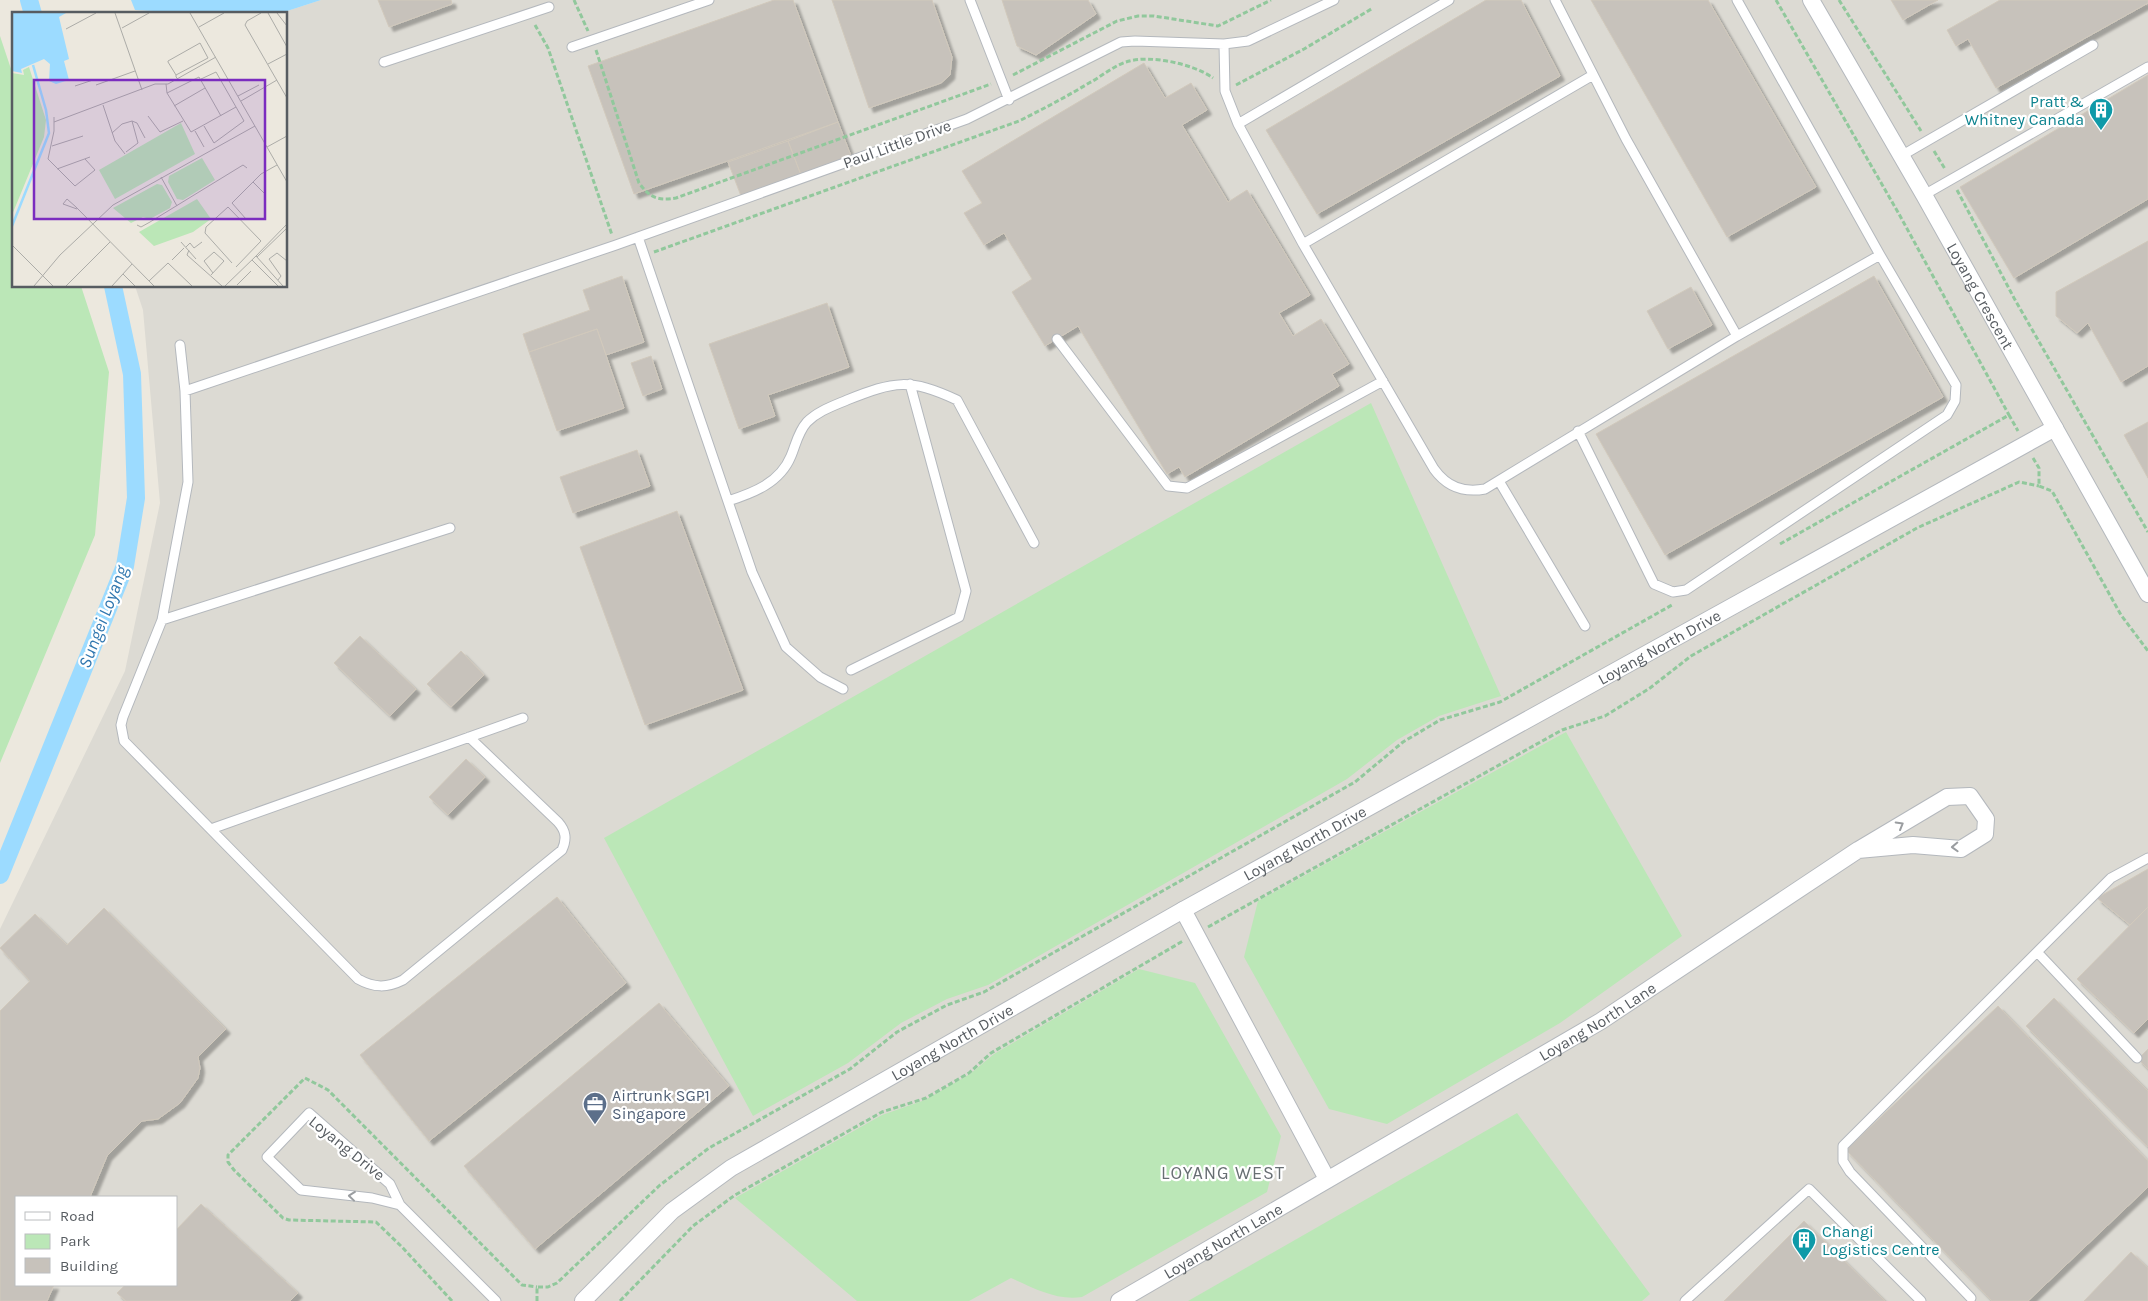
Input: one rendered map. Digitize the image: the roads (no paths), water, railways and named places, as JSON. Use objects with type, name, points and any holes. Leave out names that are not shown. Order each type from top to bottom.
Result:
[{"type":"street","name":"Loyang Crescent","points":[[1811,0],[1924,195],[2148,594]]},
{"type":"street","name":"Loyang North Drive","points":[[583,1301],[672,1211],[731,1168],[1183,910],[2055,428]]},
{"type":"street","name":"Loyang North Lane","points":[[1119,1301],[1601,1021],[1858,850],[1947,798],[1970,796],[1986,819],[1984,834],[1961,849],[1913,845],[1858,850]]},
{"type":"street","points":[[1183,910],[1327,1179]]},
{"type":"lane","points":[[572,47],[709,0]]},
{"type":"lane","points":[[970,0],[1009,100]]},
{"type":"lane","name":"Paul Little Drive","points":[[185,391],[616,245],[967,119],[1009,100],[1097,52],[1121,42],[1224,44],[1248,41],[1334,0]]},
{"type":"lane","points":[[1238,124],[1449,0]]},
{"type":"lane","points":[[1555,0],[1626,139],[1737,336]]},
{"type":"lane","points":[[1578,431],[1654,584],[1673,592],[1686,590],[1947,415],[1955,401],[1956,385],[1880,255],[1737,0]]},
{"type":"lane","points":[[384,62],[549,7]]},
{"type":"lane","points":[[1224,44],[1224,88],[1238,124],[1303,244],[1383,381],[1441,478],[1450,486],[1473,492],[1485,490],[1578,431],[1737,336],[1880,255]]},
{"type":"lane","points":[[1901,156],[2093,46]]},
{"type":"lane","points":[[1924,195],[2148,67]]},
{"type":"lane","points":[[1303,244],[1593,75]]},
{"type":"lane","points":[[638,237],[752,572],[786,647],[820,677],[843,689]]},
{"type":"lane","points":[[1056,339],[1168,486],[1187,488],[1383,381]]},
{"type":"lane","points":[[180,345],[185,391],[188,482],[162,620],[123,717],[121,733],[129,748],[358,979],[381,987],[404,980],[562,850],[565,833],[562,827],[469,737]]},
{"type":"lane","points":[[728,501],[758,491],[777,477],[791,458],[798,435],[818,413],[885,385],[910,384],[934,390],[957,400],[1034,543]]},
{"type":"lane","points":[[852,670],[959,617],[966,591],[910,384]]},
{"type":"lane","points":[[1499,481],[1585,626]]},
{"type":"lane","points":[[162,620],[450,528]]},
{"type":"lane","points":[[211,829],[523,718]]},
{"type":"lane","points":[[1970,1298],[1850,1172],[1843,1161],[1843,1146],[2111,878],[2148,858]]},
{"type":"lane","points":[[2038,953],[2137,1058]]},
{"type":"lane","name":"Loyang Drive","points":[[400,1205],[372,1198],[300,1190],[267,1157],[308,1113],[390,1184],[400,1205],[496,1301]]},
{"type":"lane","points":[[1685,1301],[1809,1189],[1920,1301]]},
{"type":"water","points":[[131,0],[321,0],[284,12],[172,12],[135,10]]},
{"type":"waterway","name":"Sungei Loyang","points":[[29,0],[32,12]]},
{"type":"waterway","name":"Sungei Loyang","points":[[0,875],[125,566],[136,498],[132,374],[113,288]]},
{"type":"place","name":"Pratt & Whitney Canada","points":[[2101,131]]},
{"type":"place","name":"Airtrunk SGP1 Singapore","points":[[595,1125]]},
{"type":"place","name":"Changi Logistics Centre","points":[[1804,1261]]},
{"type":"district","name":"LOYANG WEST","points":[[1223,1173]]}]
